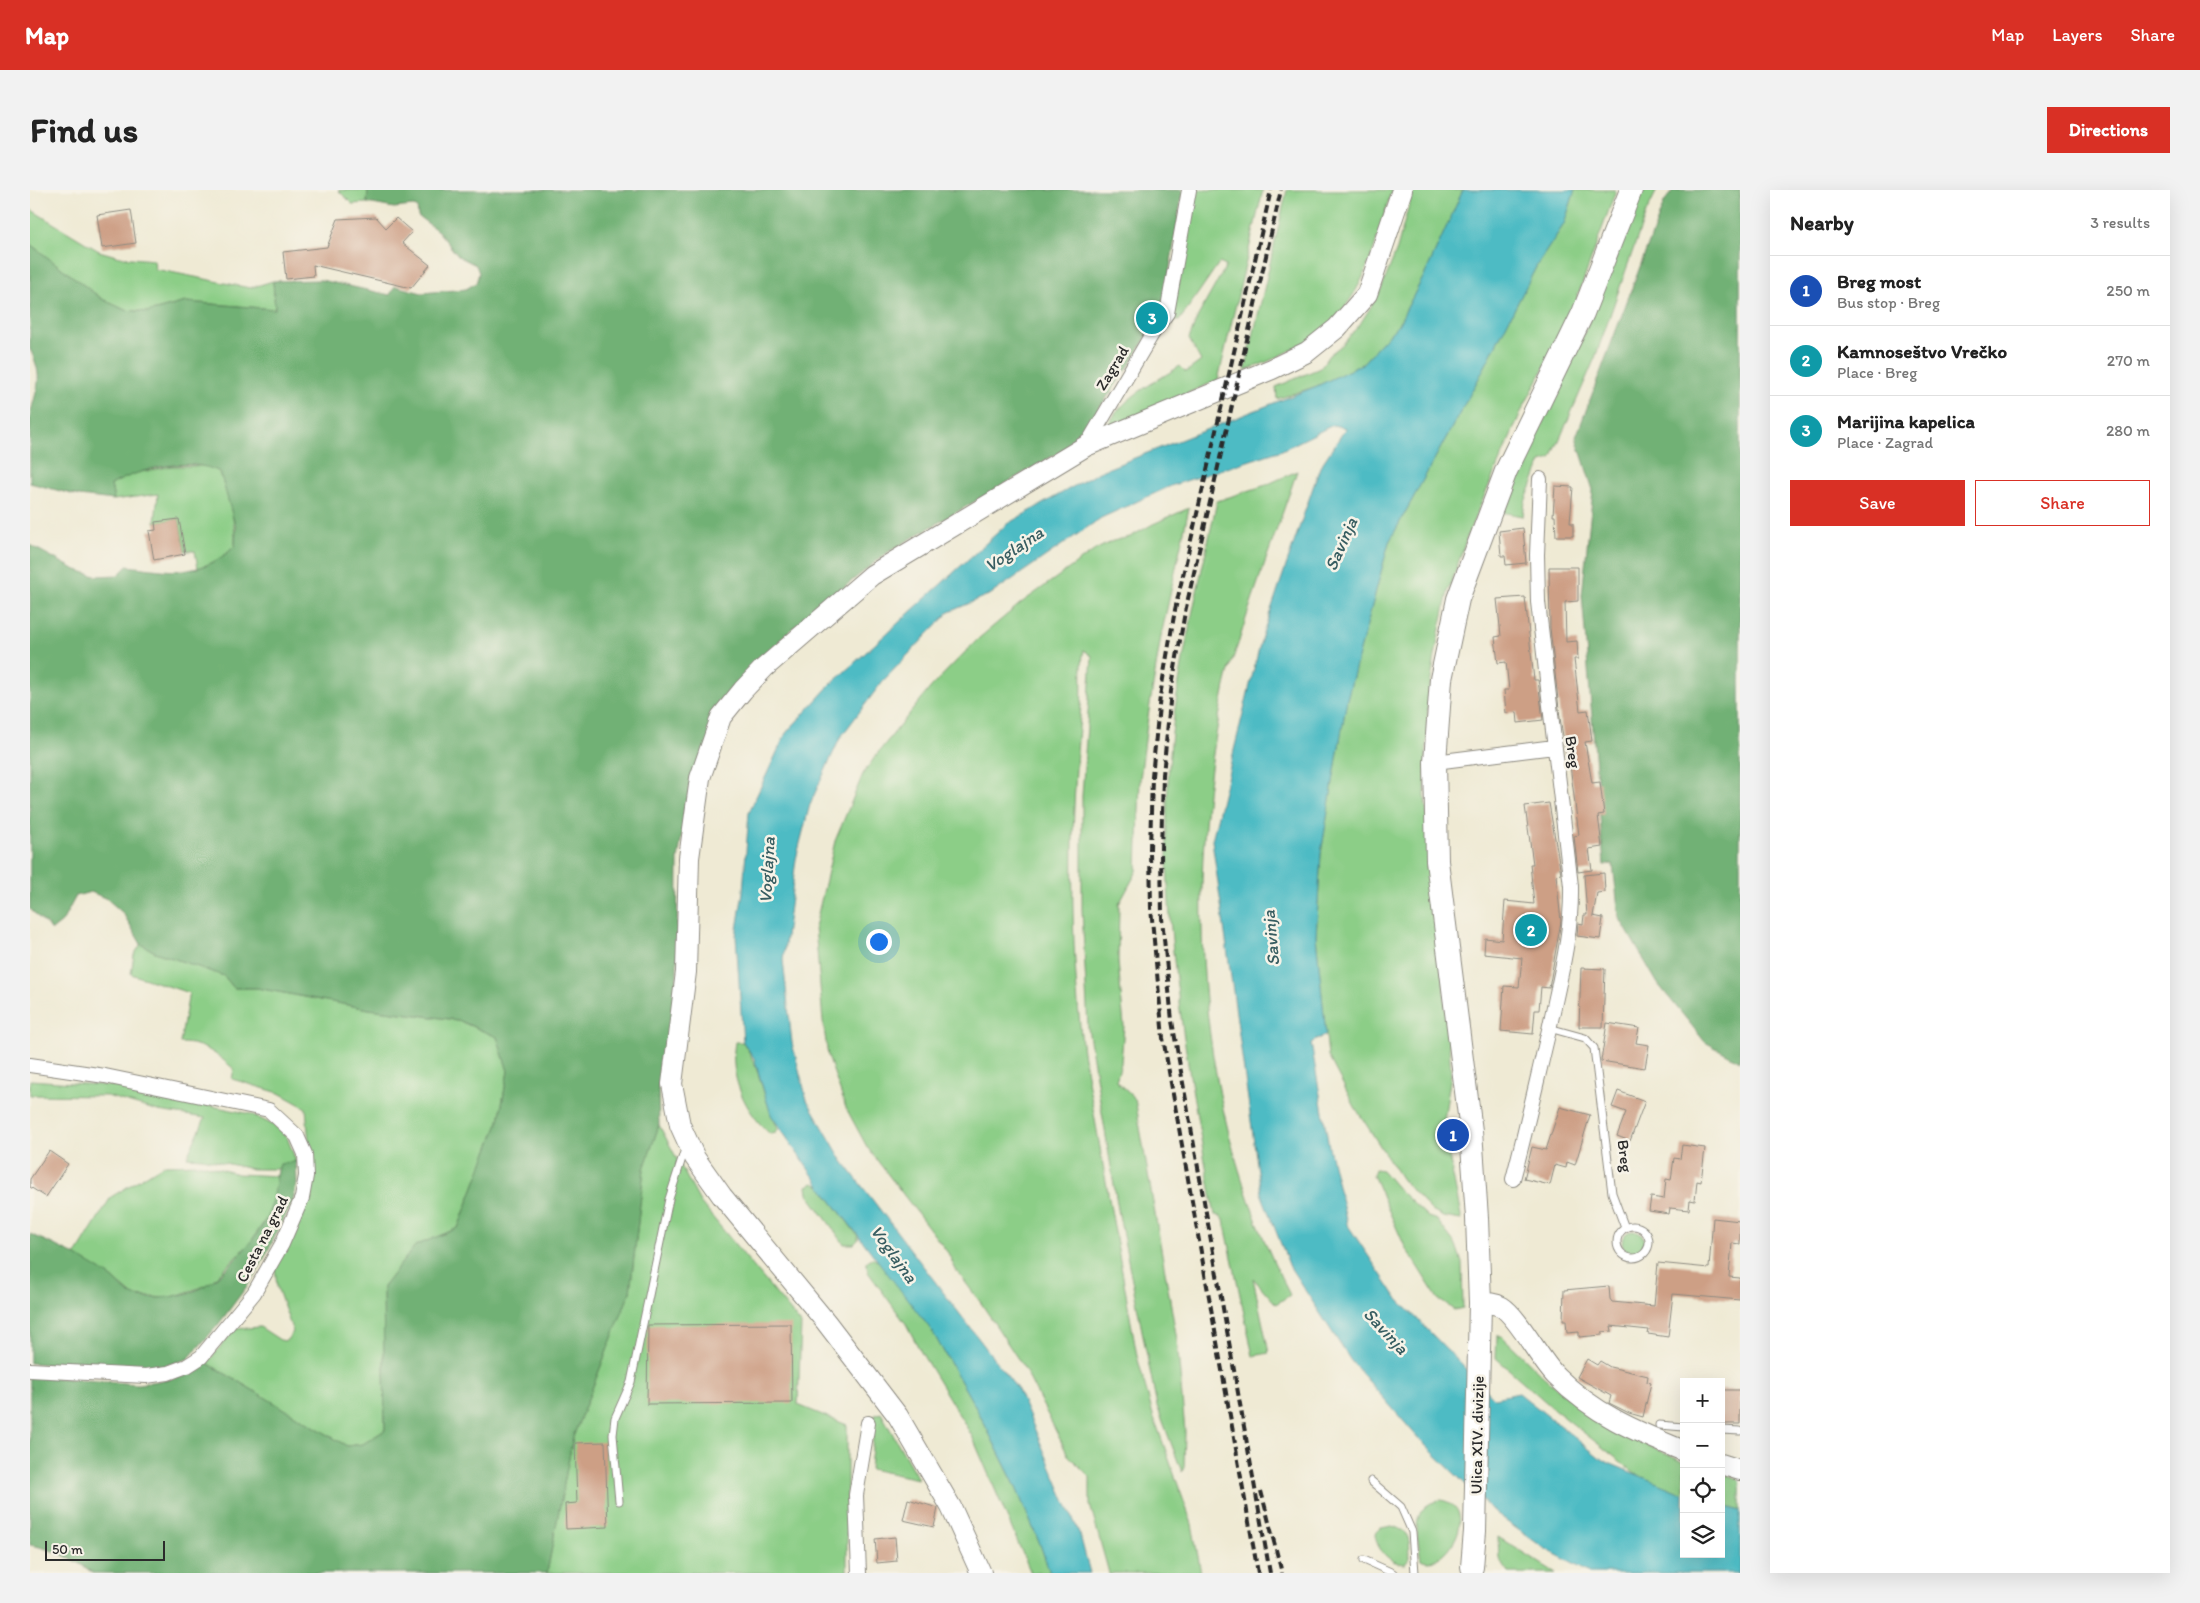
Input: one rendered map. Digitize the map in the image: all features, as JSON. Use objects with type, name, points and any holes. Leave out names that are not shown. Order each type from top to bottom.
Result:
[{"type":"main road","name":"Ulica XIV. divizije","points":[[1471,1571],[1475,1531],[1479,1314],[1477,1218],[1471,1131],[1437,861],[1435,762],[1442,679],[1458,599],[1506,471],[1583,313],[1631,190]]},
{"type":"street","name":"Zagrad","points":[[1086,446],[1152,334],[1167,313],[1189,190]]},
{"type":"street","points":[[981,1573],[951,1507],[898,1416],[826,1322],[722,1196],[695,1158],[680,1125],[672,1084],[686,972],[689,858],[700,778],[721,717],[764,668],[872,575],[1086,446],[1272,369],[1307,352],[1338,328],[1367,294],[1402,190]]},
{"type":"street","name":"Breg","points":[[1513,1179],[1567,950],[1572,918],[1571,886],[1538,602],[1537,555],[1540,479]]},
{"type":"street","points":[[1435,762],[1554,747]]},
{"type":"street","name":"Cesta na grad","points":[[30,1065],[114,1078],[269,1110],[297,1136],[305,1154],[306,1176],[302,1198],[282,1244],[254,1293],[201,1358],[168,1373],[146,1376],[30,1370]]},
{"type":"street","points":[[1479,1314],[1493,1303],[1506,1310],[1556,1375],[1603,1414],[1636,1432],[1680,1448]]},
{"type":"street","points":[[859,1573],[856,1495],[868,1423]]},
{"type":"street","points":[[1725,1465],[1740,1470]]},
{"type":"lane","name":"Breg","points":[[1549,1028],[1585,1038],[1594,1048],[1612,1193],[1625,1228]]},
{"type":"lane","points":[[619,1500],[613,1435],[615,1418],[631,1382],[669,1199],[688,1141]]},
{"type":"lane","points":[[1636,1226],[1644,1230],[1649,1238],[1646,1252],[1640,1257],[1630,1258],[1622,1255],[1618,1248],[1616,1240],[1625,1228],[1636,1226]]},
{"type":"lane","points":[[1659,1425],[1680,1427]]},
{"type":"lane","points":[[1725,1430],[1740,1431]]},
{"type":"lane","points":[[1371,1481],[1401,1507],[1412,1532],[1415,1573]]},
{"type":"lane","points":[[1364,1560],[1393,1573]]},
{"type":"green space","points":[[338,190],[368,190],[367,203],[352,204]]},
{"type":"green space","points":[[368,190],[1183,190],[1166,291],[1159,316],[1129,366],[1096,413],[1065,449],[888,552],[793,628],[751,669],[691,775],[678,860],[675,1010],[658,1086],[659,1125],[644,1169],[630,1292],[573,1437],[547,1573],[93,1573],[63,1555],[30,1545],[30,1376],[138,1384],[171,1379],[207,1363],[347,1446],[363,1444],[385,1430],[383,1287],[415,1246],[458,1228],[499,1121],[508,1071],[497,1037],[458,1020],[369,1009],[257,988],[234,988],[224,976],[155,952],[141,944],[123,913],[107,899],[91,892],[76,896],[62,922],[52,930],[30,909],[30,545],[74,569],[95,576],[118,575],[127,566],[171,571],[184,570],[210,564],[222,557],[235,546],[236,528],[220,472],[207,467],[179,465],[150,469],[111,485],[114,500],[79,496],[30,483],[30,417],[37,390],[38,376],[35,360],[30,349],[30,244],[102,299],[125,310],[148,312],[186,302],[275,309],[273,281],[321,280],[390,295],[395,286],[422,293],[466,289],[476,283],[479,273],[476,265],[458,256],[438,231],[418,216],[417,207],[394,208],[367,203]]},
{"type":"green space","points":[[1194,190],[1263,190],[1218,380],[1107,428],[1120,408],[1139,392],[1180,366],[1186,372],[1201,361],[1189,339],[1198,316],[1226,266],[1219,263],[1179,321],[1171,320]]},
{"type":"green space","points":[[1287,190],[1392,190],[1374,249],[1362,278],[1347,304],[1326,327],[1301,345],[1245,371]]},
{"type":"green space","points":[[1413,190],[1463,190],[1427,270],[1398,325],[1362,364],[1317,386],[1277,399],[1276,387],[1320,368],[1329,355],[1342,345],[1360,324],[1380,292],[1397,249]]},
{"type":"green space","points":[[1575,190],[1616,190],[1570,318],[1521,412],[1470,529],[1448,592],[1428,697],[1425,796],[1451,1075],[1443,1126],[1461,1220],[1443,1217],[1432,1211],[1402,1180],[1355,1107],[1328,1056],[1316,936],[1321,853],[1347,699],[1389,542],[1480,376],[1537,265],[1564,224]]},
{"type":"green space","points":[[1643,190],[1657,190],[1646,213],[1595,358],[1551,459],[1541,462],[1525,502],[1523,516],[1500,512],[1577,351]]},
{"type":"green space","points":[[1673,190],[1740,190],[1740,1061],[1705,1042],[1658,984],[1619,917],[1613,864],[1604,865],[1582,595],[1593,490],[1576,437],[1664,203]]},
{"type":"green space","points":[[30,209],[99,251],[120,257],[154,260],[155,269],[250,288],[273,281],[275,309],[186,302],[148,312],[125,310],[102,299],[30,244]]},
{"type":"green space","points":[[172,466],[207,466],[220,472],[233,518],[235,546],[220,560],[198,568],[195,551],[185,551],[179,519],[155,522],[158,494],[114,500],[111,485],[131,474]]},
{"type":"green space","points":[[1297,471],[1226,680],[1212,762],[1204,840],[1202,919],[1206,997],[1216,1074],[1233,1150],[1258,1224],[1290,1295],[1276,1304],[1253,1278],[1269,1353],[1253,1356],[1224,1220],[1221,1216],[1215,1215],[1184,1039],[1170,920],[1167,802],[1171,742],[1179,681],[1217,501],[1266,485]]},
{"type":"green space","points":[[1189,508],[1161,636],[1148,717],[1140,779],[1137,871],[1119,904],[1118,962],[1124,1026],[1121,1063],[1116,1081],[1135,1099],[1177,1340],[1185,1432],[1184,1467],[1182,1472],[1157,1406],[1119,1215],[1088,1028],[1082,909],[1082,796],[1092,656],[1084,650],[1082,663],[1082,699],[1077,748],[1073,835],[1073,923],[1078,1010],[1083,1052],[1137,1356],[1153,1415],[1192,1524],[1201,1573],[1109,1573],[1090,1505],[1090,1477],[1068,1455],[1024,1368],[981,1303],[956,1270],[948,1253],[867,1147],[846,1108],[828,1056],[815,927],[835,841],[863,774],[931,687],[978,639],[1021,603],[1095,550],[1113,541],[1130,537],[1153,524]]},
{"type":"green space","points":[[141,944],[155,952],[224,976],[234,988],[257,988],[369,1009],[457,1020],[497,1037],[508,1071],[499,1121],[458,1228],[415,1246],[383,1287],[385,1430],[363,1444],[347,1446],[207,1363],[235,1329],[260,1327],[280,1340],[286,1341],[293,1332],[277,1287],[275,1267],[312,1180],[306,1108],[279,1093],[232,1079],[234,1069],[215,1054],[203,1047],[180,1043],[189,993],[131,974],[134,955]]},
{"type":"green space","points":[[735,1042],[743,1042],[754,1063],[768,1106],[778,1128],[776,1133],[770,1134],[746,1104],[734,1068]]},
{"type":"green space","points":[[30,1080],[114,1086],[251,1114],[275,1126],[287,1137],[296,1161],[281,1164],[278,1169],[252,1169],[202,1158],[187,1157],[205,1118],[158,1111],[107,1096],[30,1095]]},
{"type":"green space","points":[[659,1125],[700,1202],[801,1324],[798,1405],[847,1425],[847,1573],[547,1573],[573,1437],[630,1292],[644,1169]]},
{"type":"green space","points":[[296,1161],[297,1184],[293,1201],[256,1274],[218,1325],[188,1359],[145,1371],[30,1363],[30,1234],[92,1265],[111,1277],[132,1295],[162,1298],[192,1292],[215,1278],[232,1263],[248,1244],[266,1219],[280,1164]]},
{"type":"green space","points":[[202,1164],[238,1174],[277,1176],[275,1197],[266,1219],[250,1243],[208,1285],[169,1298],[133,1296],[111,1277],[75,1256],[111,1197],[163,1165]]},
{"type":"green space","points":[[1375,1169],[1382,1170],[1399,1190],[1428,1217],[1437,1220],[1456,1245],[1462,1263],[1463,1308],[1454,1310],[1438,1299],[1405,1247],[1373,1175]]},
{"type":"green space","points":[[813,1183],[820,1186],[858,1236],[858,1240],[854,1244],[844,1244],[808,1194],[807,1186]]},
{"type":"green space","points":[[1629,1231],[1637,1231],[1644,1238],[1644,1246],[1637,1253],[1629,1253],[1622,1246],[1622,1238]]},
{"type":"green space","points":[[872,1258],[881,1263],[932,1331],[980,1415],[1015,1485],[1050,1573],[1031,1573],[972,1436],[906,1324],[868,1272],[866,1262]]},
{"type":"green space","points":[[1497,1336],[1502,1336],[1544,1377],[1601,1425],[1680,1459],[1680,1492],[1639,1476],[1555,1410],[1496,1358]]},
{"type":"green space","points":[[881,1413],[918,1479],[870,1469],[875,1415]]},
{"type":"green space","points":[[1725,1475],[1740,1480],[1740,1511],[1725,1506]]},
{"type":"green space","points":[[1441,1500],[1453,1505],[1459,1515],[1456,1538],[1449,1549],[1440,1557],[1430,1561],[1421,1559],[1417,1531],[1420,1515],[1424,1508],[1431,1503]]},
{"type":"green space","points":[[1392,1526],[1403,1531],[1408,1537],[1410,1558],[1405,1564],[1394,1561],[1385,1555],[1376,1540],[1375,1534],[1381,1528]]},
{"type":"green space","points":[[1498,1537],[1556,1573],[1509,1573],[1499,1559]]},
{"type":"water","points":[[1463,190],[1575,190],[1564,224],[1537,265],[1480,376],[1389,542],[1347,699],[1321,853],[1316,936],[1326,1034],[1311,1043],[1329,1147],[1347,1224],[1396,1297],[1494,1398],[1519,1393],[1604,1461],[1680,1492],[1680,1558],[1725,1558],[1725,1506],[1740,1511],[1740,1573],[1590,1573],[1544,1548],[1496,1514],[1420,1440],[1351,1361],[1290,1267],[1261,1193],[1212,840],[1262,636],[1320,467],[1346,428],[1333,425],[1282,450],[1173,485],[1101,518],[991,594],[949,612],[882,682],[840,738],[810,804],[796,859],[783,960],[792,1043],[807,1100],[842,1160],[1018,1390],[1080,1535],[1090,1573],[1050,1573],[1015,1485],[980,1415],[932,1331],[820,1186],[771,1115],[754,1058],[743,1042],[736,936],[743,892],[749,812],[786,733],[830,685],[1007,524],[1099,472],[1317,386],[1362,364],[1398,325],[1427,270]]},
{"type":"building","points":[[131,210],[136,243],[102,248],[97,215]]},
{"type":"building","points":[[376,217],[386,228],[396,218],[412,232],[402,243],[430,265],[411,288],[313,265],[314,276],[286,279],[283,252],[327,247],[338,219]]},
{"type":"building","points":[[1555,486],[1573,487],[1570,523],[1573,523],[1573,536],[1556,536],[1555,516],[1553,516]]},
{"type":"building","points":[[179,519],[185,554],[154,560],[149,531],[156,530],[155,522]]},
{"type":"building","points":[[1523,528],[1526,563],[1506,565],[1505,556],[1501,556],[1499,531]]},
{"type":"building","points":[[1549,567],[1578,567],[1578,601],[1565,602],[1566,642],[1577,641],[1578,659],[1574,659],[1580,711],[1588,710],[1592,741],[1585,742],[1592,783],[1600,782],[1604,814],[1598,815],[1602,847],[1589,849],[1592,870],[1578,872],[1574,836],[1579,835],[1570,765],[1568,766],[1560,718],[1550,628]]},
{"type":"building","points":[[1525,597],[1534,680],[1538,680],[1543,720],[1518,723],[1517,712],[1506,713],[1504,690],[1509,690],[1506,662],[1498,663],[1495,637],[1501,636],[1497,599]]},
{"type":"building","points":[[1549,803],[1561,874],[1556,875],[1561,921],[1549,988],[1541,987],[1539,1010],[1535,1010],[1533,1034],[1501,1031],[1504,986],[1519,987],[1522,958],[1484,954],[1485,938],[1502,940],[1505,901],[1534,904],[1530,864],[1533,864],[1525,806]]},
{"type":"building","points":[[1604,873],[1605,892],[1597,893],[1593,916],[1603,918],[1600,939],[1577,936],[1578,923],[1583,924],[1584,915],[1587,915],[1584,875]]},
{"type":"building","points":[[1581,968],[1605,969],[1603,1027],[1579,1027]]},
{"type":"building","points":[[1607,1023],[1639,1028],[1636,1043],[1649,1045],[1645,1068],[1601,1061]]},
{"type":"building","points":[[1618,1091],[1645,1101],[1630,1141],[1617,1136],[1626,1112],[1612,1107]]},
{"type":"building","points":[[1560,1107],[1590,1115],[1575,1165],[1567,1162],[1566,1168],[1555,1165],[1550,1185],[1524,1179],[1532,1147],[1546,1150]]},
{"type":"building","points":[[1682,1145],[1705,1148],[1701,1182],[1697,1181],[1695,1201],[1690,1200],[1689,1210],[1670,1208],[1669,1214],[1649,1211],[1651,1197],[1664,1199],[1666,1179],[1671,1180],[1674,1158],[1680,1159]]},
{"type":"building","points":[[49,1151],[68,1164],[46,1197],[30,1187],[30,1179]]},
{"type":"building","points":[[1713,1218],[1740,1221],[1740,1244],[1732,1243],[1729,1277],[1740,1278],[1740,1300],[1673,1294],[1668,1337],[1648,1334],[1649,1330],[1611,1326],[1612,1331],[1602,1332],[1602,1335],[1579,1337],[1579,1332],[1567,1333],[1566,1321],[1563,1321],[1564,1290],[1609,1286],[1612,1302],[1654,1306],[1658,1263],[1709,1268]]},
{"type":"building","points":[[791,1324],[792,1403],[647,1404],[648,1325]]},
{"type":"building","points":[[1587,1359],[1597,1365],[1600,1361],[1610,1367],[1648,1376],[1647,1382],[1651,1383],[1643,1417],[1629,1413],[1609,1403],[1611,1396],[1577,1377]]},
{"type":"building","points":[[1725,1390],[1740,1390],[1740,1424],[1725,1424]]},
{"type":"building","points":[[605,1442],[608,1527],[566,1529],[565,1504],[577,1503],[575,1443]]},
{"type":"building","points":[[908,1499],[938,1508],[934,1527],[903,1520]]},
{"type":"building","points":[[895,1537],[897,1561],[877,1563],[875,1539]]},
{"type":"railway","points":[[1258,1573],[1163,1038],[1151,908],[1150,849],[1152,776],[1160,696],[1175,610],[1271,190]]},
{"type":"railway","points":[[1270,1573],[1172,1021],[1162,918],[1161,852],[1163,775],[1171,691],[1185,612],[1281,190]]},
{"type":"railway","points":[[1261,1491],[1282,1573]]},
{"type":"place","name":"Marijina kapelica","points":[[1152,318]]},
{"type":"place","name":"Kamnoseštvo Vrečko","points":[[1531,930]]},
{"type":"place","name":"Breg most","points":[[1453,1135]]},
{"type":"water label","name":"Savinja","points":[[1341,544]]},
{"type":"water label","name":"Voglajna","points":[[1014,549]]},
{"type":"water label","name":"Voglajna","points":[[767,870]]},
{"type":"water label","name":"Savinja","points":[[1271,938]]},
{"type":"water label","name":"Voglajna","points":[[894,1254]]},
{"type":"water label","name":"Savinja","points":[[1386,1331]]}]
